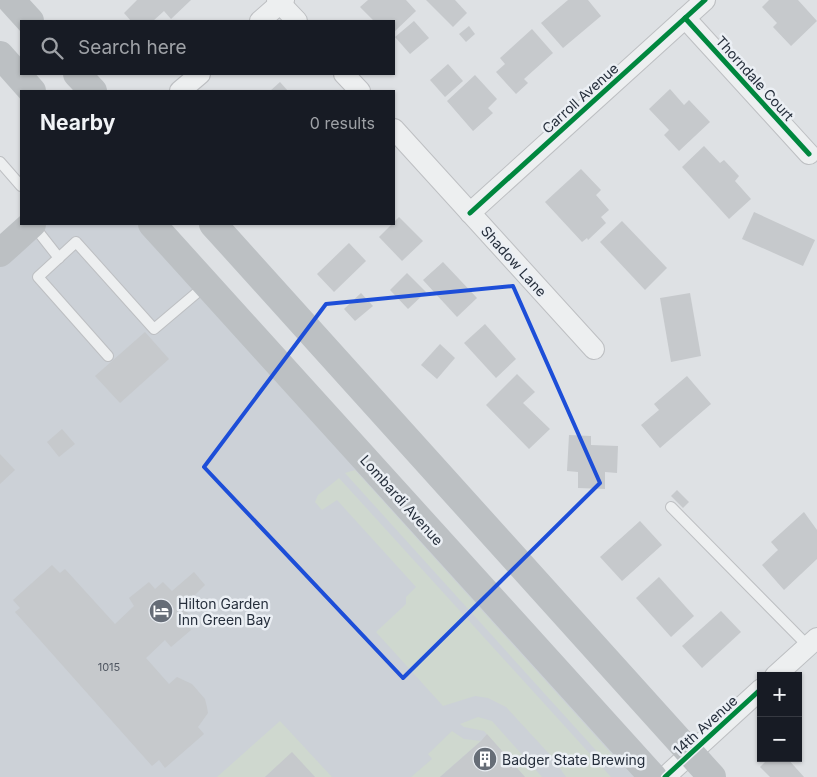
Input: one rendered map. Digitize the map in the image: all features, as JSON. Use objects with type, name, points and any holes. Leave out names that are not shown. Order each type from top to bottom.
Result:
[{"type":"main road","points":[[11,0],[29,20]]},
{"type":"main road","points":[[0,55],[31,90]]},
{"type":"main road","points":[[79,75],[92,90]]},
{"type":"main road","points":[[0,253],[31,225]]},
{"type":"main road","name":"Lombardi Avenue","points":[[153,225],[653,777]]},
{"type":"main road","points":[[214,225],[712,777]]},
{"type":"street","name":"Carroll Avenue","points":[[470,213],[705,0]]},
{"type":"street","points":[[261,20],[281,1],[295,20]]},
{"type":"street","name":"Thorndale Court","points":[[685,18],[809,154]]},
{"type":"street","points":[[181,90],[199,75]]},
{"type":"street","points":[[345,75],[359,90]]},
{"type":"street","name":"Shadow Lane","points":[[395,130],[594,350]]},
{"type":"street","points":[[779,672],[812,642]]},
{"type":"street","name":"14th Avenue","points":[[665,777],[757,693]]},
{"type":"lane","points":[[0,162],[20,185]]},
{"type":"lane","points":[[33,225],[59,258]]},
{"type":"lane","points":[[108,356],[38,277],[76,242],[154,329],[207,285]]},
{"type":"lane","points":[[671,507],[812,642]]},
{"type":"highlighted area","points":[[513,286],[600,483],[403,678],[204,467],[326,304]]},
{"type":"shaded area","points":[[31,225],[153,225],[653,777],[0,777],[0,253]]},
{"type":"shaded area","points":[[355,470],[618,761],[611,767],[345,473]]},
{"type":"shaded area","points":[[339,478],[611,777],[566,777],[553,758],[506,707],[488,698],[475,696],[443,706],[376,632],[406,604],[406,597],[416,587],[337,500],[322,510],[315,502],[318,495]]},
{"type":"shaded area","points":[[478,717],[492,721],[542,777],[525,777],[484,731],[464,727],[460,724]]},
{"type":"shaded area","points":[[280,721],[332,777],[315,777],[292,753],[265,777],[217,777]]},
{"type":"shaded area","points":[[452,731],[464,739],[481,741],[440,777],[411,777],[432,759],[428,754]]},
{"type":"building","points":[[137,0],[191,0],[171,19],[164,11],[154,20],[130,20],[124,13]]},
{"type":"building","points":[[368,0],[406,0],[416,11],[395,31],[395,20],[373,20],[360,7]]},
{"type":"building","points":[[426,0],[455,0],[467,13],[453,27]]},
{"type":"building","points":[[568,0],[588,0],[601,16],[563,48],[541,23]]},
{"type":"building","points":[[769,0],[798,0],[817,21],[791,46],[773,27],[777,23],[762,7]]},
{"type":"building","points":[[414,21],[429,38],[410,54],[395,37]]},
{"type":"building","points":[[469,26],[475,34],[466,42],[459,34]]},
{"type":"building","points":[[532,29],[553,53],[524,79],[528,83],[516,94],[496,72],[505,64],[500,58]]},
{"type":"building","points":[[448,64],[463,81],[445,97],[430,80]]},
{"type":"building","points":[[475,75],[497,99],[488,108],[493,113],[473,131],[447,101]]},
{"type":"building","points":[[280,82],[287,90],[271,90]]},
{"type":"building","points":[[670,89],[684,105],[689,100],[710,122],[679,151],[664,135],[669,130],[649,109]]},
{"type":"building","points":[[704,146],[720,163],[724,160],[739,176],[735,181],[751,199],[729,219],[682,167]]},
{"type":"building","points":[[581,169],[601,190],[596,195],[609,210],[601,217],[606,223],[588,240],[587,238],[582,242],[545,202]]},
{"type":"building","points":[[754,212],[815,240],[803,266],[742,239]]},
{"type":"building","points":[[399,217],[423,241],[402,261],[379,237],[391,225],[395,225],[395,221]]},
{"type":"building","points":[[622,221],[667,268],[645,290],[600,242]]},
{"type":"building","points":[[349,243],[366,261],[334,292],[317,274]]},
{"type":"building","points":[[443,262],[477,298],[457,317],[423,280]]},
{"type":"building","points":[[407,273],[426,292],[408,309],[390,290]]},
{"type":"building","points":[[361,293],[373,306],[355,321],[344,309]]},
{"type":"building","points":[[690,293],[701,356],[671,362],[660,298]]},
{"type":"building","points":[[485,324],[516,359],[496,378],[464,343]]},
{"type":"building","points":[[145,332],[169,359],[120,403],[95,376]]},
{"type":"building","points":[[440,344],[455,358],[437,379],[421,365]]},
{"type":"building","points":[[517,374],[535,392],[523,403],[550,429],[529,449],[486,405]]},
{"type":"building","points":[[687,376],[711,404],[660,448],[641,425],[659,410],[654,404]]},
{"type":"building","points":[[62,429],[75,444],[59,457],[47,442]]},
{"type":"building","points":[[569,435],[591,436],[591,445],[618,446],[617,473],[605,472],[605,489],[578,488],[578,472],[567,471]]},
{"type":"building","points":[[0,454],[15,470],[0,484]]},
{"type":"building","points":[[677,490],[689,502],[683,508],[671,496]]},
{"type":"building","points":[[804,512],[817,530],[817,559],[784,590],[762,565],[778,550],[771,542]]},
{"type":"building","points":[[640,521],[662,545],[622,581],[600,557]]},
{"type":"building","points":[[52,565],[60,573],[65,569],[115,624],[134,606],[129,598],[149,582],[155,589],[163,582],[172,591],[194,572],[205,585],[183,607],[191,617],[185,622],[191,630],[171,647],[165,640],[146,658],[169,684],[177,677],[192,684],[205,699],[207,707],[208,713],[198,727],[204,734],[165,768],[159,760],[152,766],[15,612],[20,608],[13,600]]},
{"type":"building","points":[[659,577],[694,616],[671,637],[636,598]]},
{"type":"building","points":[[721,611],[741,632],[702,668],[682,646]]},
{"type":"building","name":"Badger State Brewing","points":[[487,734],[525,777],[440,777],[481,741]]},
{"type":"building","points":[[292,752],[315,777],[265,777]]},
{"type":"building","points":[[765,762],[791,762],[804,777],[770,777],[760,767]]},
{"type":"cycle path","points":[[470,213],[705,0]]},
{"type":"cycle path","points":[[685,18],[809,154]]},
{"type":"cycle path","points":[[665,777],[757,693]]},
{"type":"place","name":"Hilton Garden Inn Green Bay","points":[[161,611]]},
{"type":"place","name":"Badger State Brewing","points":[[485,759]]}]
